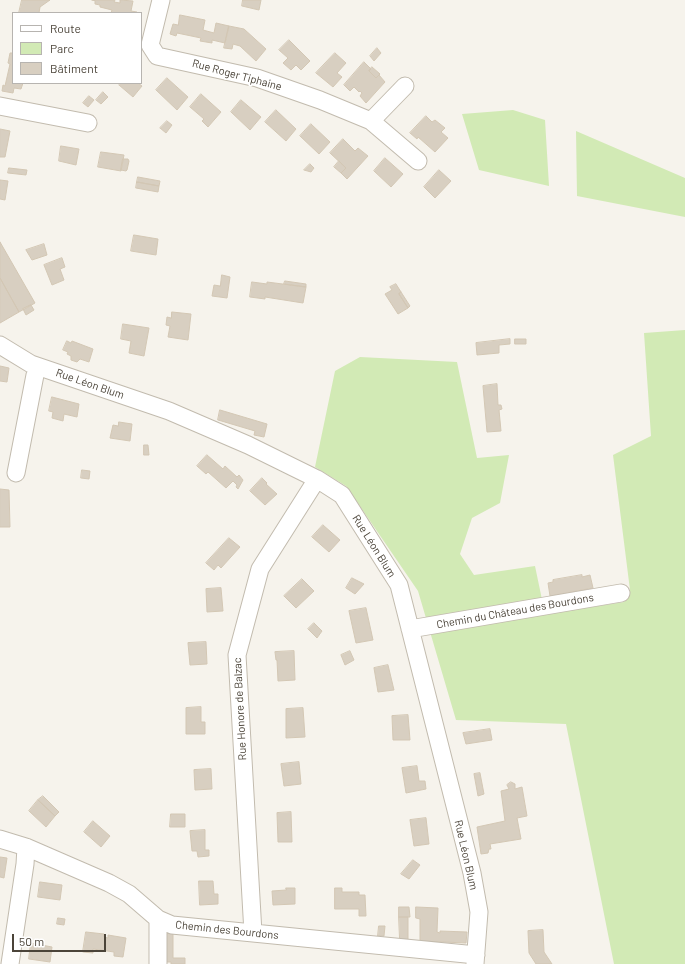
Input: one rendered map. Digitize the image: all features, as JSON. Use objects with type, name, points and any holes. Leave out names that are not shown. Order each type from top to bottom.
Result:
[{"type":"street","name":"Rue Roger Tiphaine","points":[[161,0],[150,45],[157,56],[257,78],[320,100],[371,121],[418,161]]},
{"type":"street","points":[[371,121],[405,86]]},
{"type":"street","points":[[0,106],[88,123]]},
{"type":"street","name":"Rue Léon Blum","points":[[0,345],[31,364],[169,411],[248,445],[317,479],[342,495],[399,585],[472,873],[479,912],[476,959]]},
{"type":"street","points":[[16,473],[35,375]]},
{"type":"street","name":"Rue Honore de Balzac","points":[[253,933],[236,655],[260,569],[317,479]]},
{"type":"street","name":"Chemin du Château des Bourdons","points":[[410,630],[620,593]]},
{"type":"street","name":"Chemin des Bourdons","points":[[0,839],[26,847],[110,883],[129,894],[158,919],[172,925],[476,959]]},
{"type":"street","points":[[10,964],[25,864],[26,847]]},
{"type":"street","points":[[158,919],[158,964]]},
{"type":"green space","points":[[513,110],[545,120],[549,186],[479,170],[462,114]]},
{"type":"green space","points":[[576,131],[685,178],[685,217],[577,196]]},
{"type":"green space","points":[[685,330],[685,964],[614,964],[566,724],[456,720],[418,591],[346,486],[315,467],[335,371],[360,357],[457,362],[477,458],[509,455],[500,503],[472,518],[460,554],[474,575],[535,566],[545,614],[624,602],[630,590],[613,455],[651,436],[644,333]]},
{"type":"building","points":[[22,0],[50,0],[40,7],[39,12],[19,12]]},
{"type":"building","points":[[92,0],[115,0],[114,2],[120,3],[120,0],[133,1],[131,11],[137,12],[111,12],[112,10],[95,4],[95,1]]},
{"type":"building","points":[[243,0],[261,0],[259,10],[242,6]]},
{"type":"building","points":[[180,15],[205,20],[203,30],[214,33],[216,23],[229,26],[225,43],[212,40],[212,43],[200,41],[201,38],[177,33],[176,36],[170,34],[173,24],[178,25]]},
{"type":"building","points":[[229,26],[244,29],[266,49],[256,61],[240,46],[233,44],[232,49],[224,48]]},
{"type":"building","points":[[289,40],[310,61],[301,70],[296,65],[291,70],[283,63],[288,58],[279,50]]},
{"type":"building","points":[[377,48],[381,53],[374,61],[370,56]]},
{"type":"building","points":[[10,53],[12,53],[12,84],[23,84],[21,89],[14,88],[13,93],[2,91],[3,85],[5,86],[10,64],[8,63]]},
{"type":"building","points":[[335,53],[346,63],[337,73],[342,77],[333,87],[316,73]]},
{"type":"building","points":[[364,62],[371,69],[369,71],[376,78],[379,75],[385,82],[366,103],[360,96],[362,93],[360,91],[359,92],[354,87],[350,91],[344,85]]},
{"type":"building","points":[[372,67],[380,74],[376,78],[369,71]]},
{"type":"building","points":[[167,78],[188,97],[177,110],[156,90]]},
{"type":"building","points":[[139,84],[142,86],[133,97],[119,85]]},
{"type":"building","points":[[103,92],[108,97],[101,104],[96,100]]},
{"type":"building","points":[[201,94],[221,112],[208,127],[202,121],[204,119],[190,107]]},
{"type":"building","points":[[89,96],[94,100],[88,107],[83,103]]},
{"type":"building","points":[[241,100],[261,117],[250,130],[231,112]]},
{"type":"building","points":[[276,110],[296,129],[286,141],[265,122]]},
{"type":"building","points":[[426,116],[432,122],[435,120],[445,128],[441,132],[448,138],[435,152],[418,137],[417,139],[410,133]]},
{"type":"building","points":[[167,121],[172,125],[166,133],[160,128]]},
{"type":"building","points":[[311,124],[330,142],[319,154],[300,136]]},
{"type":"building","points":[[0,129],[10,131],[5,157],[0,157]]},
{"type":"building","points":[[343,139],[355,151],[358,148],[368,156],[347,179],[341,173],[346,168],[330,153]]},
{"type":"building","points":[[61,146],[79,149],[76,165],[59,161]]},
{"type":"building","points":[[101,152],[124,155],[121,171],[98,167]]},
{"type":"building","points":[[385,158],[403,174],[391,187],[374,171]]},
{"type":"building","points":[[123,159],[128,159],[129,161],[126,171],[121,170]]},
{"type":"building","points":[[339,161],[346,168],[341,173],[334,167]]},
{"type":"building","points":[[310,164],[314,168],[311,172],[304,170]]},
{"type":"building","points":[[9,168],[27,170],[26,175],[8,173]]},
{"type":"building","points":[[439,170],[451,181],[435,198],[424,187]]},
{"type":"building","points":[[138,177],[160,181],[159,186],[137,182]]},
{"type":"building","points":[[0,180],[8,181],[5,200],[0,199]]},
{"type":"building","points":[[137,182],[159,186],[158,192],[136,188]]},
{"type":"building","points":[[134,235],[158,239],[156,255],[131,251]]},
{"type":"building","points":[[0,242],[35,303],[19,312],[0,278]]},
{"type":"building","points":[[44,244],[47,255],[32,260],[26,250]]},
{"type":"building","points":[[62,258],[65,267],[60,269],[64,280],[52,285],[44,265]]},
{"type":"building","points":[[222,275],[230,277],[227,298],[212,296],[214,285],[220,286]]},
{"type":"building","points":[[0,278],[19,312],[0,323]]},
{"type":"building","points":[[285,281],[306,284],[306,287],[284,284]]},
{"type":"building","points":[[252,282],[267,284],[267,282],[306,287],[303,303],[265,297],[265,299],[250,297]]},
{"type":"building","points":[[396,284],[401,292],[399,294],[408,308],[398,314],[385,294],[392,290],[390,287]]},
{"type":"building","points":[[401,292],[410,306],[408,308],[399,294]]},
{"type":"building","points":[[31,305],[34,310],[26,315],[23,309]]},
{"type":"building","points":[[172,312],[191,314],[188,340],[168,337],[170,326],[166,325],[167,317],[171,318]]},
{"type":"building","points":[[123,324],[149,328],[144,356],[129,353],[131,341],[121,339]]},
{"type":"building","points":[[510,339],[510,344],[499,345],[499,353],[477,355],[476,343]]},
{"type":"building","points":[[515,339],[526,339],[526,344],[515,344]]},
{"type":"building","points":[[67,341],[71,343],[72,341],[93,349],[89,362],[80,359],[77,362],[71,360],[71,356],[67,354],[68,352],[63,350]]},
{"type":"building","points":[[0,366],[9,368],[7,382],[0,381]]},
{"type":"building","points":[[497,384],[498,405],[501,405],[502,409],[499,410],[501,431],[487,432],[483,386]]},
{"type":"building","points":[[52,397],[79,404],[77,417],[64,414],[63,421],[52,418],[53,412],[49,411]]},
{"type":"building","points":[[220,410],[267,424],[264,437],[254,435],[255,431],[218,420]]},
{"type":"building","points":[[119,422],[132,424],[130,441],[110,438],[113,425],[118,426]]},
{"type":"building","points":[[144,445],[148,445],[149,455],[144,455]]},
{"type":"building","points":[[207,455],[223,469],[225,466],[237,477],[239,475],[243,480],[238,489],[236,487],[237,485],[233,481],[226,488],[208,472],[206,474],[197,466]]},
{"type":"building","points":[[82,470],[90,471],[89,479],[81,478]]},
{"type":"building","points":[[262,478],[277,494],[265,505],[250,491]]},
{"type":"building","points":[[0,489],[9,490],[10,527],[0,527]]},
{"type":"building","points":[[323,525],[340,540],[329,552],[312,537]]},
{"type":"building","points":[[229,538],[240,547],[221,568],[218,565],[214,570],[206,563]]},
{"type":"building","points":[[582,575],[582,577],[590,575],[593,588],[550,596],[548,583],[553,582],[553,580]]},
{"type":"building","points":[[352,578],[364,584],[355,594],[346,588]]},
{"type":"building","points":[[302,579],[314,591],[296,608],[284,596]]},
{"type":"building","points":[[221,588],[223,611],[207,612],[206,589]]},
{"type":"building","points":[[366,608],[373,640],[356,643],[349,611]]},
{"type":"building","points":[[314,623],[322,631],[317,638],[308,629]]},
{"type":"building","points":[[206,642],[207,664],[190,665],[188,643]]},
{"type":"building","points":[[294,651],[295,680],[278,681],[275,652]]},
{"type":"building","points":[[350,651],[354,660],[345,665],[341,655]]},
{"type":"building","points":[[388,665],[394,690],[378,692],[374,668]]},
{"type":"building","points":[[201,707],[201,722],[205,722],[205,734],[186,734],[186,708]]},
{"type":"building","points":[[303,708],[305,737],[286,738],[286,709]]},
{"type":"building","points":[[408,715],[410,740],[393,740],[392,716]]},
{"type":"building","points":[[490,729],[492,740],[466,744],[463,733]]},
{"type":"building","points":[[299,762],[301,784],[284,786],[281,764]]},
{"type":"building","points":[[417,766],[419,781],[425,781],[426,789],[406,793],[402,768]]},
{"type":"building","points":[[211,769],[212,789],[195,790],[194,770]]},
{"type":"building","points":[[480,773],[484,794],[478,796],[474,774]]},
{"type":"building","points":[[511,782],[515,784],[515,789],[522,787],[527,816],[517,818],[521,839],[490,844],[491,849],[489,849],[488,853],[481,854],[477,827],[505,821],[501,791],[509,789],[507,785]]},
{"type":"building","points":[[43,796],[59,812],[55,816],[38,800]]},
{"type":"building","points":[[38,800],[55,816],[46,827],[29,811]]},
{"type":"building","points":[[291,812],[292,842],[278,842],[277,813]]},
{"type":"building","points":[[171,814],[185,814],[185,827],[170,827]]},
{"type":"building","points":[[426,818],[429,844],[414,846],[410,820]]},
{"type":"building","points":[[93,821],[110,836],[101,847],[84,832]]},
{"type":"building","points":[[205,830],[205,850],[209,850],[209,856],[198,857],[197,851],[192,851],[190,831]]},
{"type":"building","points":[[0,857],[7,858],[4,878],[0,877]]},
{"type":"building","points":[[413,860],[420,865],[409,879],[401,874]]},
{"type":"building","points":[[199,881],[213,881],[214,894],[218,894],[218,904],[200,905]]},
{"type":"building","points":[[40,882],[62,885],[60,900],[38,897]]},
{"type":"building","points":[[286,888],[295,888],[295,904],[273,905],[272,891],[286,890]]},
{"type":"building","points":[[335,888],[342,888],[342,892],[359,892],[359,895],[365,895],[366,916],[359,916],[359,909],[335,909]]},
{"type":"building","points":[[399,907],[409,907],[410,917],[399,917]]},
{"type":"building","points":[[416,907],[438,908],[437,932],[467,932],[466,943],[420,941],[420,919],[416,918]]},
{"type":"building","points":[[399,917],[408,917],[408,941],[400,940]]},
{"type":"building","points":[[58,918],[65,919],[64,925],[57,924]]},
{"type":"building","points":[[379,926],[385,926],[384,936],[378,936]]},
{"type":"building","points":[[543,930],[544,952],[552,964],[536,964],[529,953],[528,931]]},
{"type":"building","points":[[86,932],[104,934],[104,937],[108,938],[108,935],[126,938],[123,957],[114,956],[114,952],[93,949],[93,953],[83,952]]},
{"type":"building","points":[[162,933],[173,933],[173,958],[185,958],[185,964],[171,964],[171,962],[162,962]]},
{"type":"building","points":[[31,943],[52,947],[50,962],[29,959]]}]
